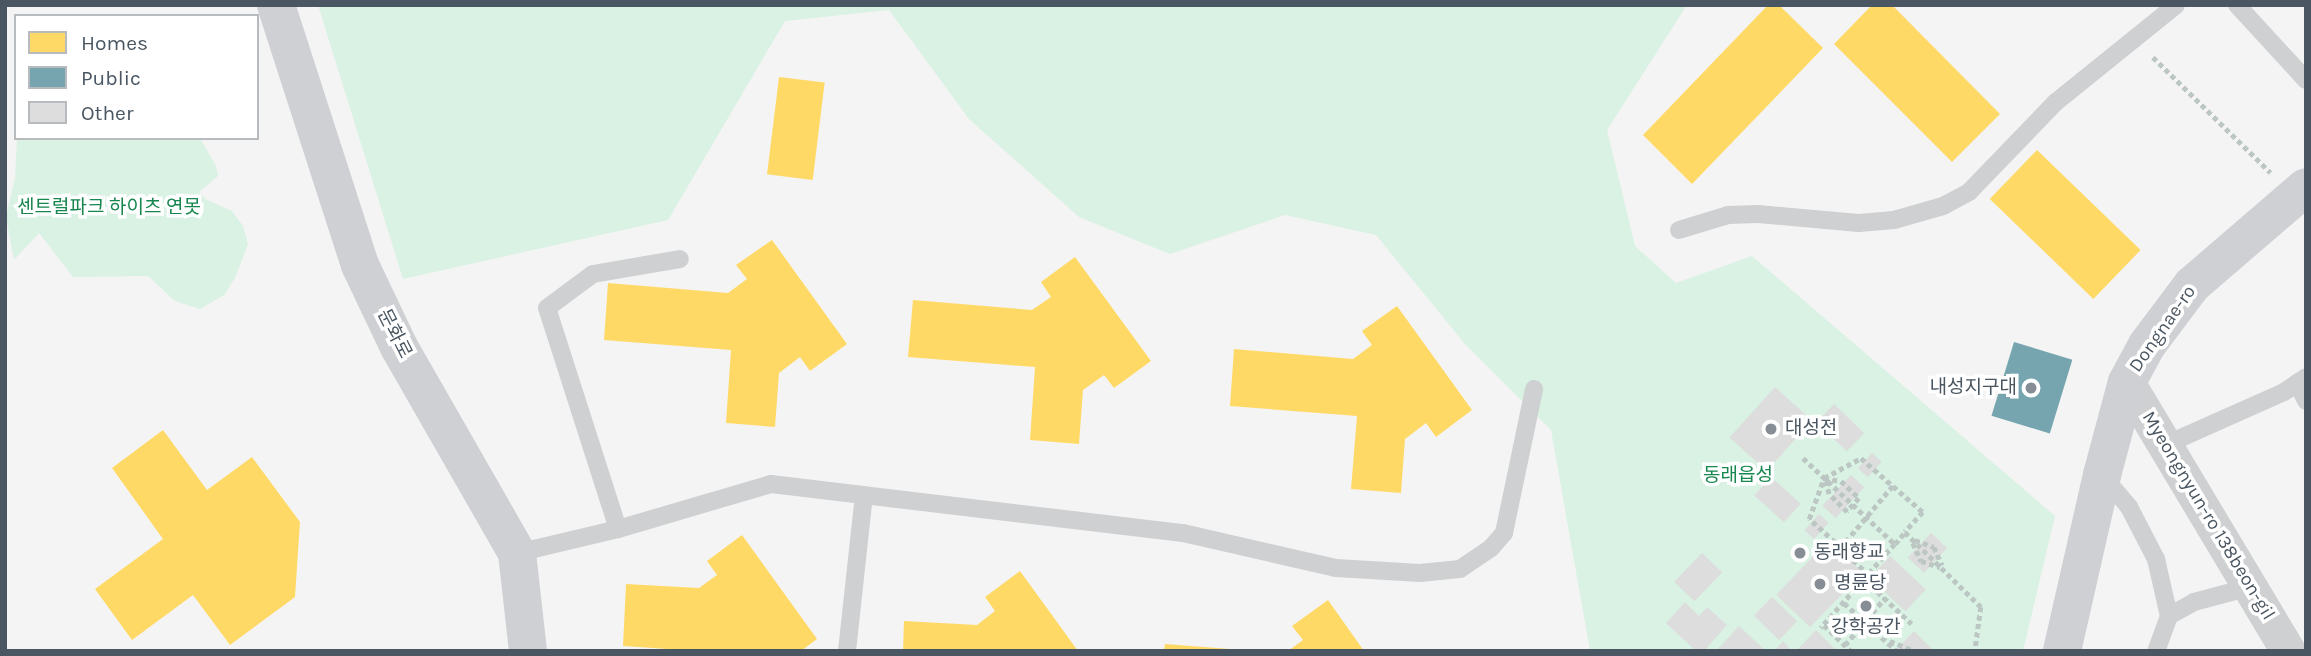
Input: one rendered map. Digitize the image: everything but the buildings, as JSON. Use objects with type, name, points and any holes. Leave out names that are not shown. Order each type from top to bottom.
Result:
[{"type":"street","name":"문화로","points":[[276,5],[360,265],[399,346],[517,553],[527,650]]},
{"type":"street","name":"Dongnae-ro","points":[[2062,651],[2102,475],[2127,382],[2147,345],[2192,285],[2299,202]]},
{"type":"street","name":"Myeongnyun-ro 138beon-gil","points":[[2127,382],[2288,651]]},
{"type":"lane","points":[[1679,230],[1728,215],[1748,214],[1859,223],[1894,220],[1944,206],[1969,192],[2056,102],[2176,5]]},
{"type":"lane","points":[[2237,5],[2306,80]]},
{"type":"lane","points":[[618,529],[547,308],[593,274],[680,259]]},
{"type":"lane","points":[[2165,445],[2284,392],[2301,380],[2306,401]]},
{"type":"lane","points":[[517,553],[618,529],[771,484],[1183,533],[1336,568],[1420,573],[1460,569],[1491,548],[1504,533],[1534,388]]},
{"type":"lane","points":[[2102,475],[2129,507],[2156,559],[2169,616],[2157,651]]},
{"type":"lane","points":[[847,651],[864,495]]},
{"type":"lane","points":[[2169,616],[2194,602],[2250,587]]},
{"type":"path","points":[[2137,37],[2164,71],[2299,202]]},
{"type":"path","points":[[1803,458],[1895,544]]},
{"type":"path","points":[[1851,651],[1823,627],[1865,580],[1923,512],[1861,458],[1824,478],[1809,519],[1869,575]]},
{"type":"path","points":[[1824,478],[1841,481],[1858,498],[1847,512],[1829,494],[1824,478]]},
{"type":"path","points":[[1841,548],[1893,486]]},
{"type":"path","points":[[1905,532],[1981,607],[1975,651]]},
{"type":"path","points":[[1911,539],[1934,547],[1944,569]]},
{"type":"path","points":[[1911,539],[1921,561],[1944,569]]},
{"type":"path","points":[[1865,580],[1912,624]]},
{"type":"path","points":[[1845,645],[1885,598]]},
{"type":"path","points":[[1844,603],[1897,651]]},
{"type":"path","points":[[1886,640],[1891,651]]},
{"type":"path","points":[[1886,640],[1915,651]]},
{"type":"green space","name":"동래읍성","points":[[318,5],[1687,5],[1607,130],[1635,246],[1676,283],[1752,256],[2055,516],[2023,651],[1590,651],[1551,430],[1465,344],[1376,235],[1285,215],[1170,254],[1079,217],[969,119],[889,10],[785,21],[668,220],[403,279]]},
{"type":"green space","name":"센트럴파크 하이츠 연못","points":[[17,140],[201,140],[216,166],[218,176],[199,192],[205,199],[232,211],[243,226],[248,244],[235,278],[224,295],[200,309],[175,301],[148,276],[73,277],[39,233],[14,260],[6,217],[15,178]]},
{"type":"place","name":"내성지구대","points":[[2031,388]]},
{"type":"place","name":"대성전","points":[[1771,429]]},
{"type":"place","name":"동래향교","points":[[1800,553]]},
{"type":"place","name":"명륜당","points":[[1820,584]]},
{"type":"place","name":"강학공간","points":[[1866,606]]}]
